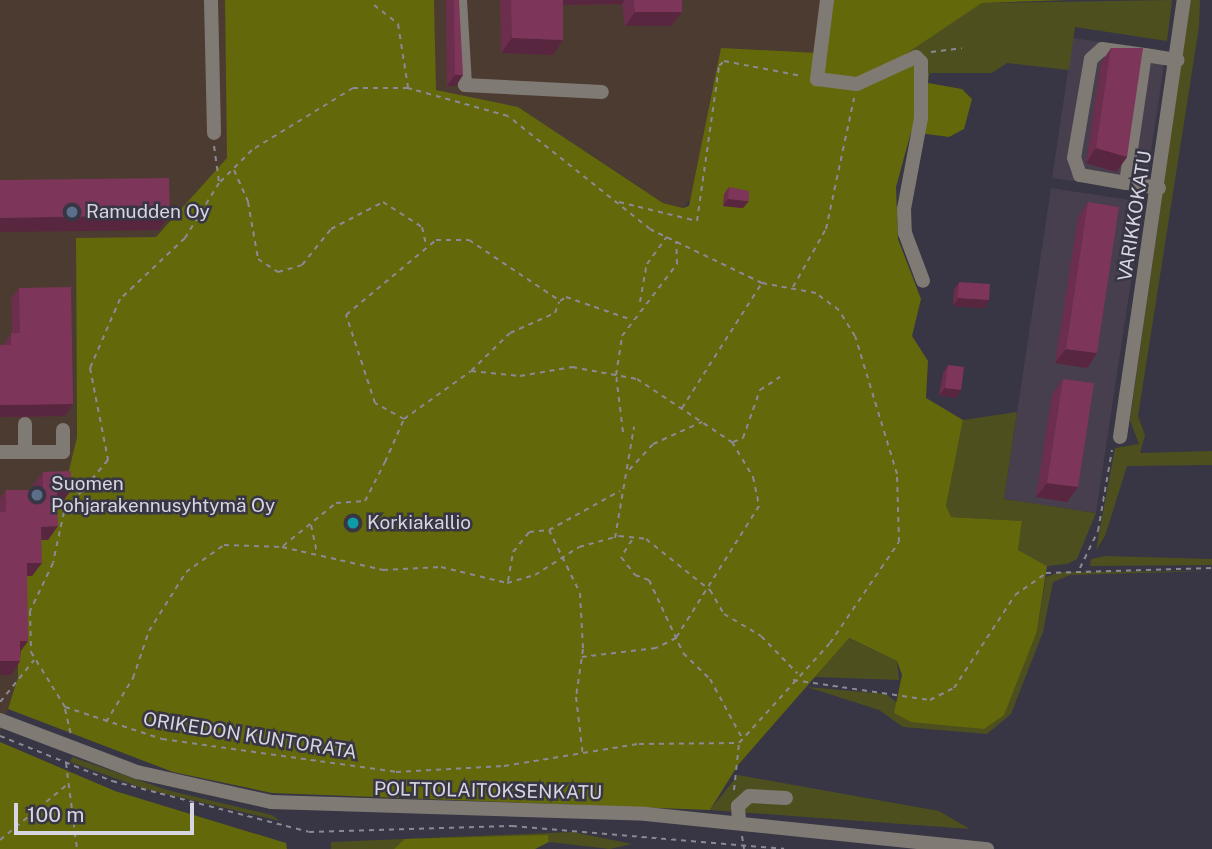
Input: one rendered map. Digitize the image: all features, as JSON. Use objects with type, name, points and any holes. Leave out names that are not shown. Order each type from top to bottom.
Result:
[{"type":"street","points":[[211,0],[214,133]]},
{"type":"street","points":[[460,0],[465,85],[602,92]]},
{"type":"street","points":[[827,0],[817,79],[857,84],[916,57],[924,74],[921,118],[904,209],[905,233],[923,281]]},
{"type":"street","name":"VARIKKOKATU","points":[[1120,437],[1178,60],[1184,0]]},
{"type":"street","points":[[1158,188],[1080,175],[1074,158],[1091,59],[1101,49],[1178,60]]},
{"type":"street","points":[[1126,183],[1145,55]]},
{"type":"street","points":[[25,424],[25,452]]},
{"type":"street","points":[[0,452],[63,452],[63,430]]},
{"type":"street","name":"POLTTOLAITOKSENKATU","points":[[0,720],[176,784],[311,807],[543,809],[739,821],[987,849]]},
{"type":"street","points":[[739,821],[738,806],[749,796],[786,798]]},
{"type":"path","points":[[374,5],[398,24],[408,88]]},
{"type":"path","points":[[916,57],[962,48]]},
{"type":"path","points":[[618,202],[697,221],[716,73],[724,61],[817,79]]},
{"type":"path","points":[[793,288],[826,229],[857,84]]},
{"type":"path","points":[[77,849],[69,783],[70,747],[65,707],[35,659],[30,611],[53,564],[64,512],[108,460],[90,369],[120,299],[185,238],[219,183],[290,122],[353,88],[408,88],[508,116],[618,202],[667,236],[762,282],[793,288],[839,310],[855,336],[897,474],[900,542],[862,601],[739,743],[732,777],[738,806]]},
{"type":"path","points":[[214,133],[219,183]]},
{"type":"path","points":[[233,169],[248,202],[258,258],[278,272],[302,265],[331,229],[383,202],[422,227],[426,247]]},
{"type":"path","points":[[640,303],[647,264],[667,236]]},
{"type":"path","points":[[404,419],[375,403],[346,315],[426,247],[436,240],[469,240],[559,301]]},
{"type":"path","points":[[622,432],[615,375],[629,319],[640,303],[677,264],[676,240]]},
{"type":"path","points":[[682,409],[762,282]]},
{"type":"path","points":[[282,547],[336,503],[365,501],[404,419],[471,371],[510,333],[555,313],[559,301],[566,297],[629,319]]},
{"type":"path","points":[[471,371],[520,376],[572,367],[637,379],[733,442],[753,477],[759,506],[710,590],[676,638],[656,648],[582,657]]},
{"type":"path","points":[[733,442],[743,438],[760,390],[779,377]]},
{"type":"path","points":[[628,470],[653,444],[704,421]]},
{"type":"path","points":[[615,538],[620,491],[628,470],[634,427]]},
{"type":"path","points":[[1079,568],[1098,531],[1113,447],[1120,437]]},
{"type":"path","points":[[507,583],[521,542],[529,532],[549,530],[620,491]]},
{"type":"path","points":[[311,525],[318,554]]},
{"type":"path","points":[[549,530],[559,561],[580,593],[582,657],[576,697],[583,756]]},
{"type":"path","points":[[105,724],[133,678],[149,631],[186,572],[224,545],[282,547],[318,554],[347,565],[441,567],[507,583],[559,561],[579,547],[615,538],[655,542],[710,590],[723,614],[761,636],[798,674]]},
{"type":"path","points":[[632,539],[621,556],[635,575],[649,580],[676,638],[710,679],[742,739]]},
{"type":"path","points":[[792,680],[881,690],[916,702],[939,697],[959,681],[1014,595],[1046,573],[1079,568],[1212,568]]},
{"type":"path","points":[[0,702],[35,659]]},
{"type":"path","name":"ORIKEDON KUNTORATA","points":[[65,707],[105,724],[162,739],[396,772],[440,773],[583,756],[639,744],[739,743]]},
{"type":"path","points":[[0,840],[69,783]]},
{"type":"shaded area","points":[[0,0],[225,0],[228,158],[156,237],[76,239],[77,437],[61,504],[48,504],[48,540],[17,577],[18,677],[0,734]]},
{"type":"shaded area","points":[[225,0],[434,0],[436,90],[518,107],[663,203],[683,208],[689,206],[721,48],[818,53],[825,0],[1069,0],[982,3],[906,54],[929,73],[928,83],[962,89],[972,99],[964,129],[949,137],[911,132],[896,187],[898,239],[921,299],[912,336],[928,361],[926,398],[963,420],[946,506],[951,517],[1022,521],[1018,550],[1047,566],[1037,631],[1004,715],[984,729],[911,722],[894,713],[902,675],[897,661],[849,638],[738,765],[710,810],[272,793],[173,772],[8,709],[18,677],[17,576],[48,504],[61,503],[77,437],[76,238],[156,237],[227,158]]},
{"type":"shaded area","points":[[434,0],[825,0],[819,53],[683,208],[663,203],[518,107],[435,90]]},
{"type":"shaded area","points":[[1073,38],[1166,52],[1145,192],[1052,178]]},
{"type":"shaded area","points":[[1051,188],[1143,202],[1096,513],[1004,499]]},
{"type":"shaded area","points":[[0,742],[115,791],[286,843],[287,849],[0,849]]},
{"type":"shaded area","points":[[548,835],[549,842],[535,849],[394,849],[405,839]]},
{"type":"green space","points":[[1172,0],[1167,41],[1075,27],[1069,70],[1007,63],[992,73],[929,73],[906,54],[982,3]]},
{"type":"green space","points":[[1190,0],[1200,0],[1199,27],[1138,416],[1145,435],[1140,453],[1212,451],[1212,465],[1127,466],[1105,536],[1096,550],[1115,448],[1139,444],[1130,420]]},
{"type":"green space","points":[[1017,412],[1004,499],[1096,513],[1077,559],[1067,564],[1047,566],[1018,550],[1022,521],[951,517],[946,506],[963,420]]},
{"type":"green space","points":[[1106,556],[1212,559],[1212,565],[1090,566],[1091,559]]},
{"type":"green space","points":[[1212,571],[1070,575],[1053,582],[1043,632],[1011,714],[987,734],[903,727],[879,710],[807,687],[886,694],[897,703],[1037,631],[1046,577],[1060,572]]},
{"type":"green space","points":[[848,638],[897,661],[899,680],[815,677]]},
{"type":"green space","points":[[72,757],[167,790],[272,815],[280,821],[145,789],[70,762]]},
{"type":"green space","points":[[738,775],[939,811],[970,829],[710,810]]},
{"type":"green space","points":[[573,832],[632,844],[610,849],[549,842],[548,836],[394,849],[331,849],[331,842]]},
{"type":"building","points":[[454,0],[459,0],[463,75],[455,75]]},
{"type":"building","points":[[511,0],[563,0],[563,40],[512,38]]},
{"type":"building","points":[[634,0],[682,0],[682,12],[635,12]]},
{"type":"building","points":[[1111,48],[1143,48],[1127,157],[1096,148]]},
{"type":"building","points":[[169,178],[170,215],[0,218],[0,180]]},
{"type":"building","points":[[729,187],[749,191],[749,201],[728,199]]},
{"type":"building","points":[[1088,202],[1119,207],[1097,353],[1066,349]]},
{"type":"building","points":[[959,282],[990,284],[989,300],[958,298]]},
{"type":"building","points":[[71,287],[73,404],[0,405],[0,345],[11,345],[11,333],[20,333],[19,288]]},
{"type":"building","points":[[948,365],[964,367],[961,390],[945,388]]},
{"type":"building","points":[[1063,379],[1094,383],[1078,487],[1047,483]]},
{"type":"building","points":[[71,471],[71,490],[57,490],[58,526],[41,527],[42,563],[27,563],[28,641],[20,641],[20,661],[0,661],[0,512],[6,512],[6,490],[43,490],[43,472]]},
{"type":"place","name":"Ramudden Oy","points":[[72,212]]},
{"type":"place","name":"Suomen Pohjarakennusyhtymä Oy","points":[[37,495]]},
{"type":"place","name":"Korkiakallio","points":[[353,523]]}]
